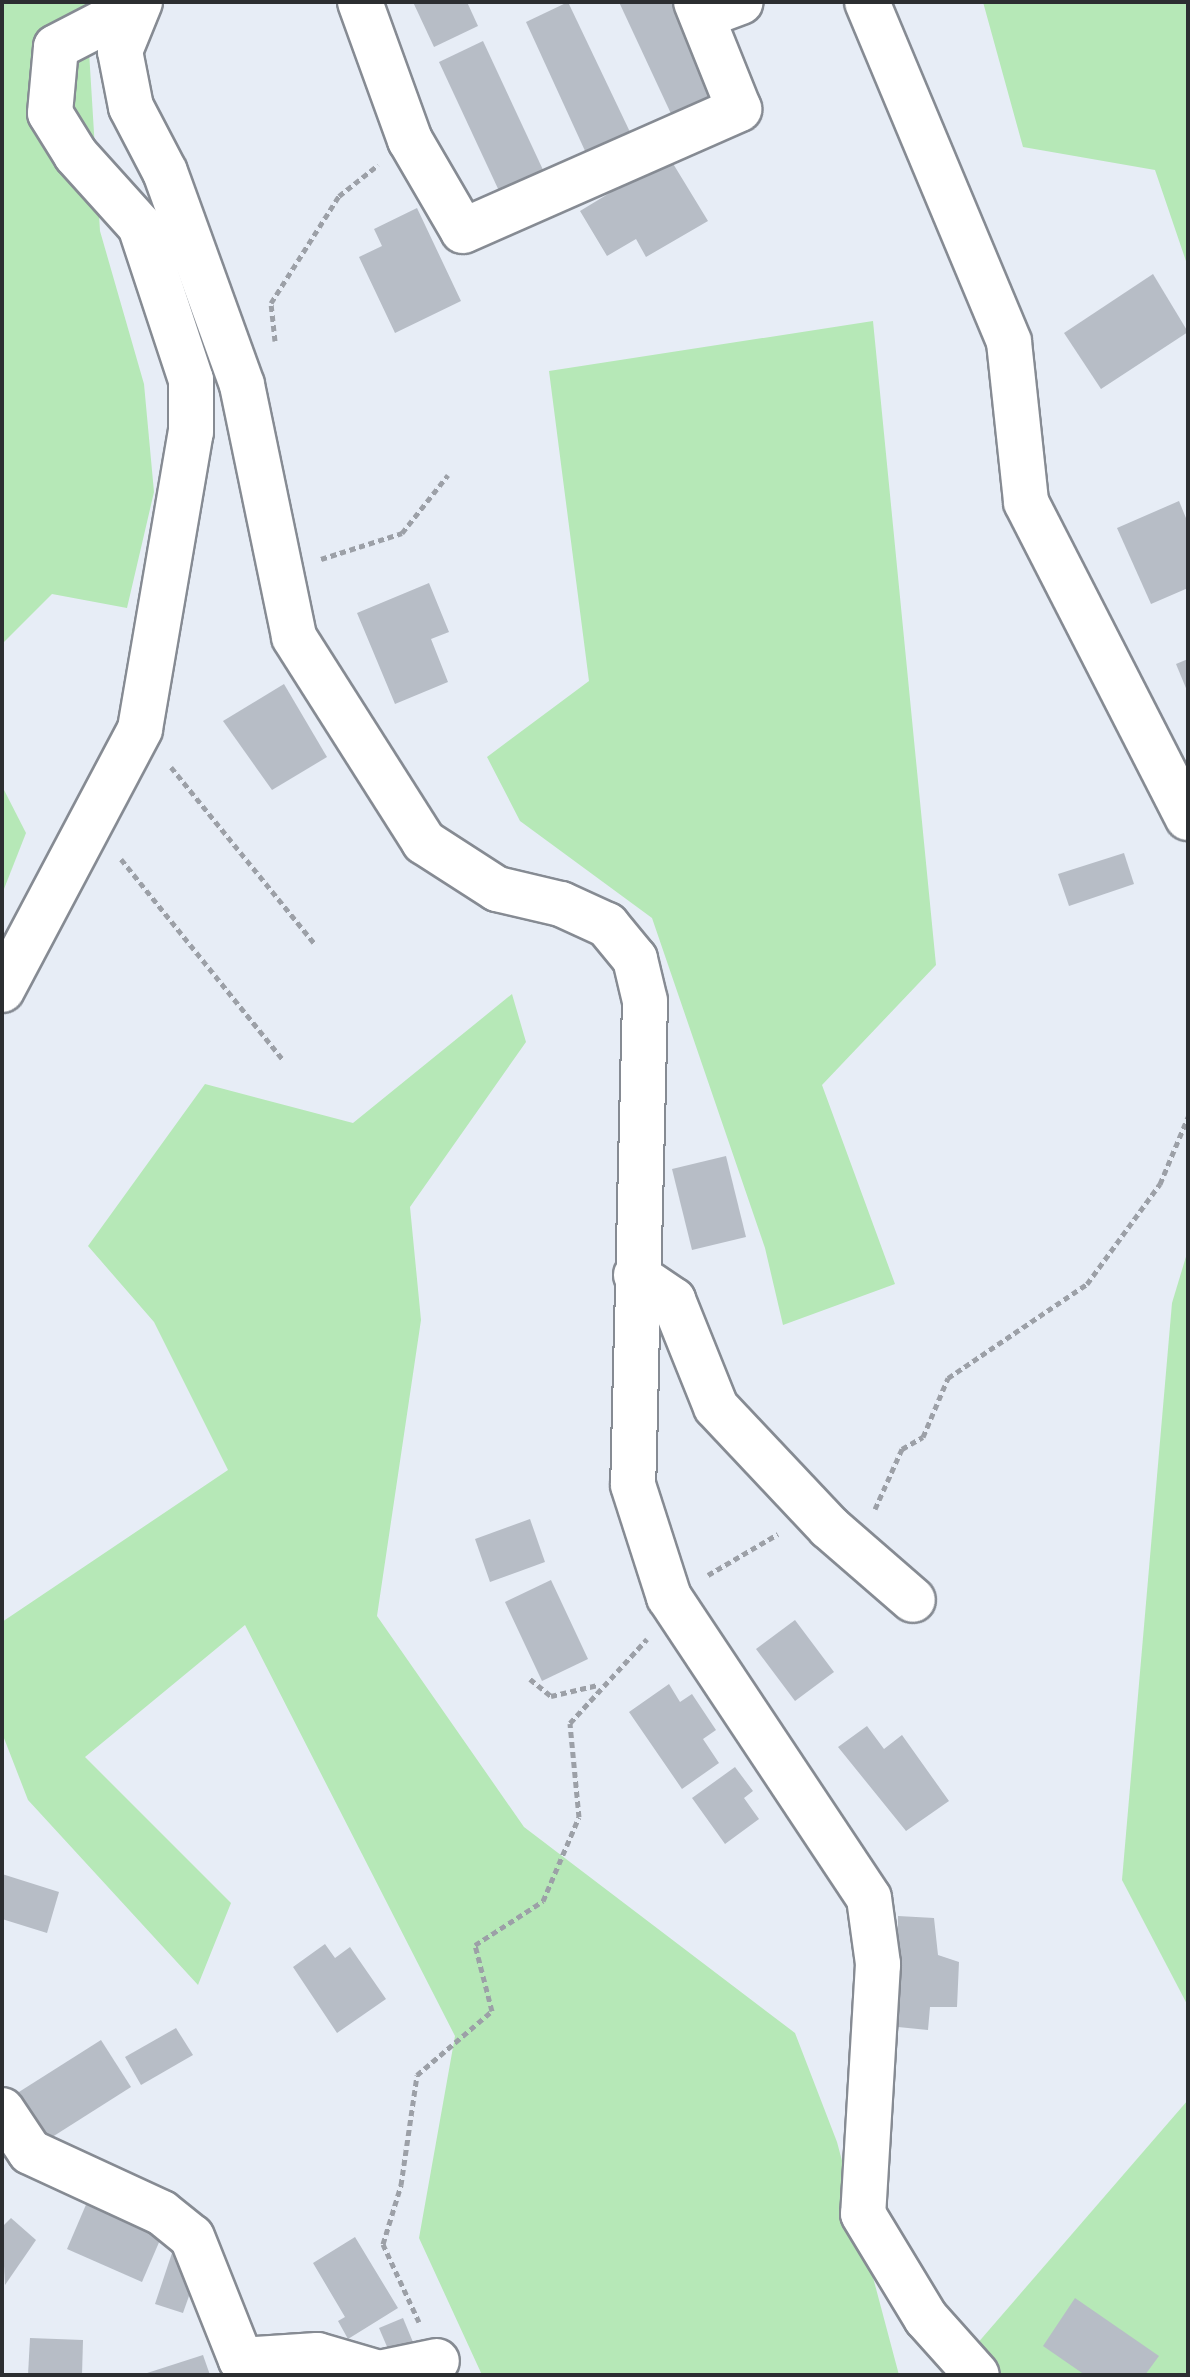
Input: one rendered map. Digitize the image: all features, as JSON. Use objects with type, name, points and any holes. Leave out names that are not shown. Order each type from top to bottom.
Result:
[{"type":"street","points":[[360,2],[410,140],[463,231],[739,109],[713,7]]},
{"type":"street","points":[[867,2],[1009,342],[1026,502],[1188,818]]},
{"type":"street","points":[[2,990],[84,826],[140,729],[191,432],[191,380],[140,226],[76,155],[50,113],[56,47],[139,3]]},
{"type":"street","points":[[139,3],[120,51],[131,107],[165,172],[242,385],[294,637],[424,842],[497,889],[561,904],[607,925],[635,959],[645,1001],[633,1485],[673,1604],[869,1898],[878,1964],[863,2214],[926,2318],[977,2375]]},
{"type":"street","points":[[636,1275],[673,1300],[716,1407],[822,1519],[913,1600]]},
{"type":"street","points":[[2,2110],[30,2152],[162,2213],[192,2237],[241,2360],[317,2355],[379,2373],[437,2361]]},
{"type":"path","points":[[276,347],[271,303],[305,248],[339,196],[410,140]]},
{"type":"path","points":[[315,547],[321,560],[402,533],[448,475]]},
{"type":"path","points":[[140,729],[314,943]]},
{"type":"path","points":[[84,826],[140,876],[283,1060]]},
{"type":"path","points":[[437,2361],[383,2244],[401,2185],[417,2075],[492,2011],[475,1945],[543,1901],[579,1817],[570,1723],[599,1685],[673,1604],[822,1519],[881,1506],[895,1461],[923,1437],[948,1378],[1087,1284],[1160,1184],[1188,1117]]},
{"type":"path","points":[[530,1679],[551,1696],[599,1685]]},
{"type":"green space","points":[[2,2],[86,2],[100,231],[144,384],[154,492],[127,608],[52,594],[2,644]]},
{"type":"green space","points":[[983,2],[1188,2],[1188,267],[1155,170],[1023,147]]},
{"type":"green space","points":[[873,321],[936,965],[822,1085],[895,1284],[783,1325],[765,1248],[652,918],[520,821],[487,757],[589,681],[549,371]]},
{"type":"green space","points":[[2,786],[26,833],[2,894]]},
{"type":"green space","points":[[512,994],[526,1042],[410,1207],[421,1320],[377,1616],[524,1827],[795,2033],[837,2142],[899,2375],[482,2375],[419,2238],[455,2036],[245,1625],[85,1757],[231,1903],[198,1985],[28,1800],[2,1733],[2,1622],[228,1470],[154,1322],[88,1246],[205,1084],[353,1123]]},
{"type":"green space","points":[[1188,1250],[1188,2006],[1122,1880],[1172,1303]]},
{"type":"green space","points":[[1188,2100],[1188,2375],[950,2375]]},
{"type":"building","points":[[413,2],[467,2],[478,26],[434,47]]},
{"type":"building","points":[[568,2],[630,132],[586,153],[526,22]]},
{"type":"building","points":[[619,2],[673,2],[717,97],[673,118]]},
{"type":"building","points":[[483,41],[544,172],[500,193],[439,62]]},
{"type":"building","points":[[669,157],[708,221],[646,257],[636,239],[607,256],[580,211]]},
{"type":"building","points":[[417,208],[461,301],[395,333],[359,257],[382,246],[374,229]]},
{"type":"building","points":[[1153,274],[1188,332],[1101,389],[1064,333]]},
{"type":"building","points":[[1179,501],[1188,523],[1188,588],[1151,604],[1117,528]]},
{"type":"building","points":[[429,583],[449,632],[431,639],[448,682],[395,704],[357,613]]},
{"type":"building","points":[[1188,659],[1188,693],[1176,664]]},
{"type":"building","points":[[284,684],[327,757],[272,790],[223,721]]},
{"type":"building","points":[[1124,853],[1134,884],[1069,906],[1058,874]]},
{"type":"building","points":[[726,1156],[746,1237],[692,1250],[672,1169]]},
{"type":"building","points":[[530,1519],[545,1562],[490,1582],[475,1539]]},
{"type":"building","points":[[551,1580],[588,1659],[542,1681],[505,1602]]},
{"type":"building","points":[[795,1620],[834,1672],[795,1701],[756,1649]]},
{"type":"building","points":[[669,1684],[680,1702],[692,1694],[716,1730],[703,1739],[719,1763],[682,1789],[629,1712]]},
{"type":"building","points":[[867,1726],[884,1749],[902,1735],[949,1801],[906,1831],[838,1747]]},
{"type":"building","points":[[735,1767],[753,1791],[744,1798],[759,1819],[725,1844],[692,1798]]},
{"type":"building","points":[[2,1874],[59,1892],[47,1933],[2,1919]]},
{"type":"building","points":[[898,1916],[934,1918],[938,1955],[959,1962],[957,2007],[930,2007],[928,2030],[898,2027]]},
{"type":"building","points":[[325,1944],[335,1958],[350,1947],[386,1999],[337,2033],[293,1967]]},
{"type":"building","points":[[176,2028],[193,2055],[141,2085],[125,2057]]},
{"type":"building","points":[[101,2040],[131,2087],[38,2146],[11,2097]]},
{"type":"building","points":[[91,2193],[166,2226],[142,2282],[67,2249]]},
{"type":"building","points":[[11,2218],[36,2240],[5,2285],[2,2227]]},
{"type":"building","points":[[355,2237],[398,2308],[348,2339],[338,2321],[345,2317],[313,2263]]},
{"type":"building","points":[[177,2238],[206,2248],[183,2313],[155,2304]]},
{"type":"building","points":[[1075,2298],[1159,2356],[1145,2375],[1085,2375],[1043,2346]]},
{"type":"building","points":[[403,2318],[415,2347],[391,2356],[379,2328]]},
{"type":"building","points":[[30,2338],[83,2340],[82,2375],[28,2375]]},
{"type":"building","points":[[203,2355],[210,2375],[144,2375],[144,2374]]}]
